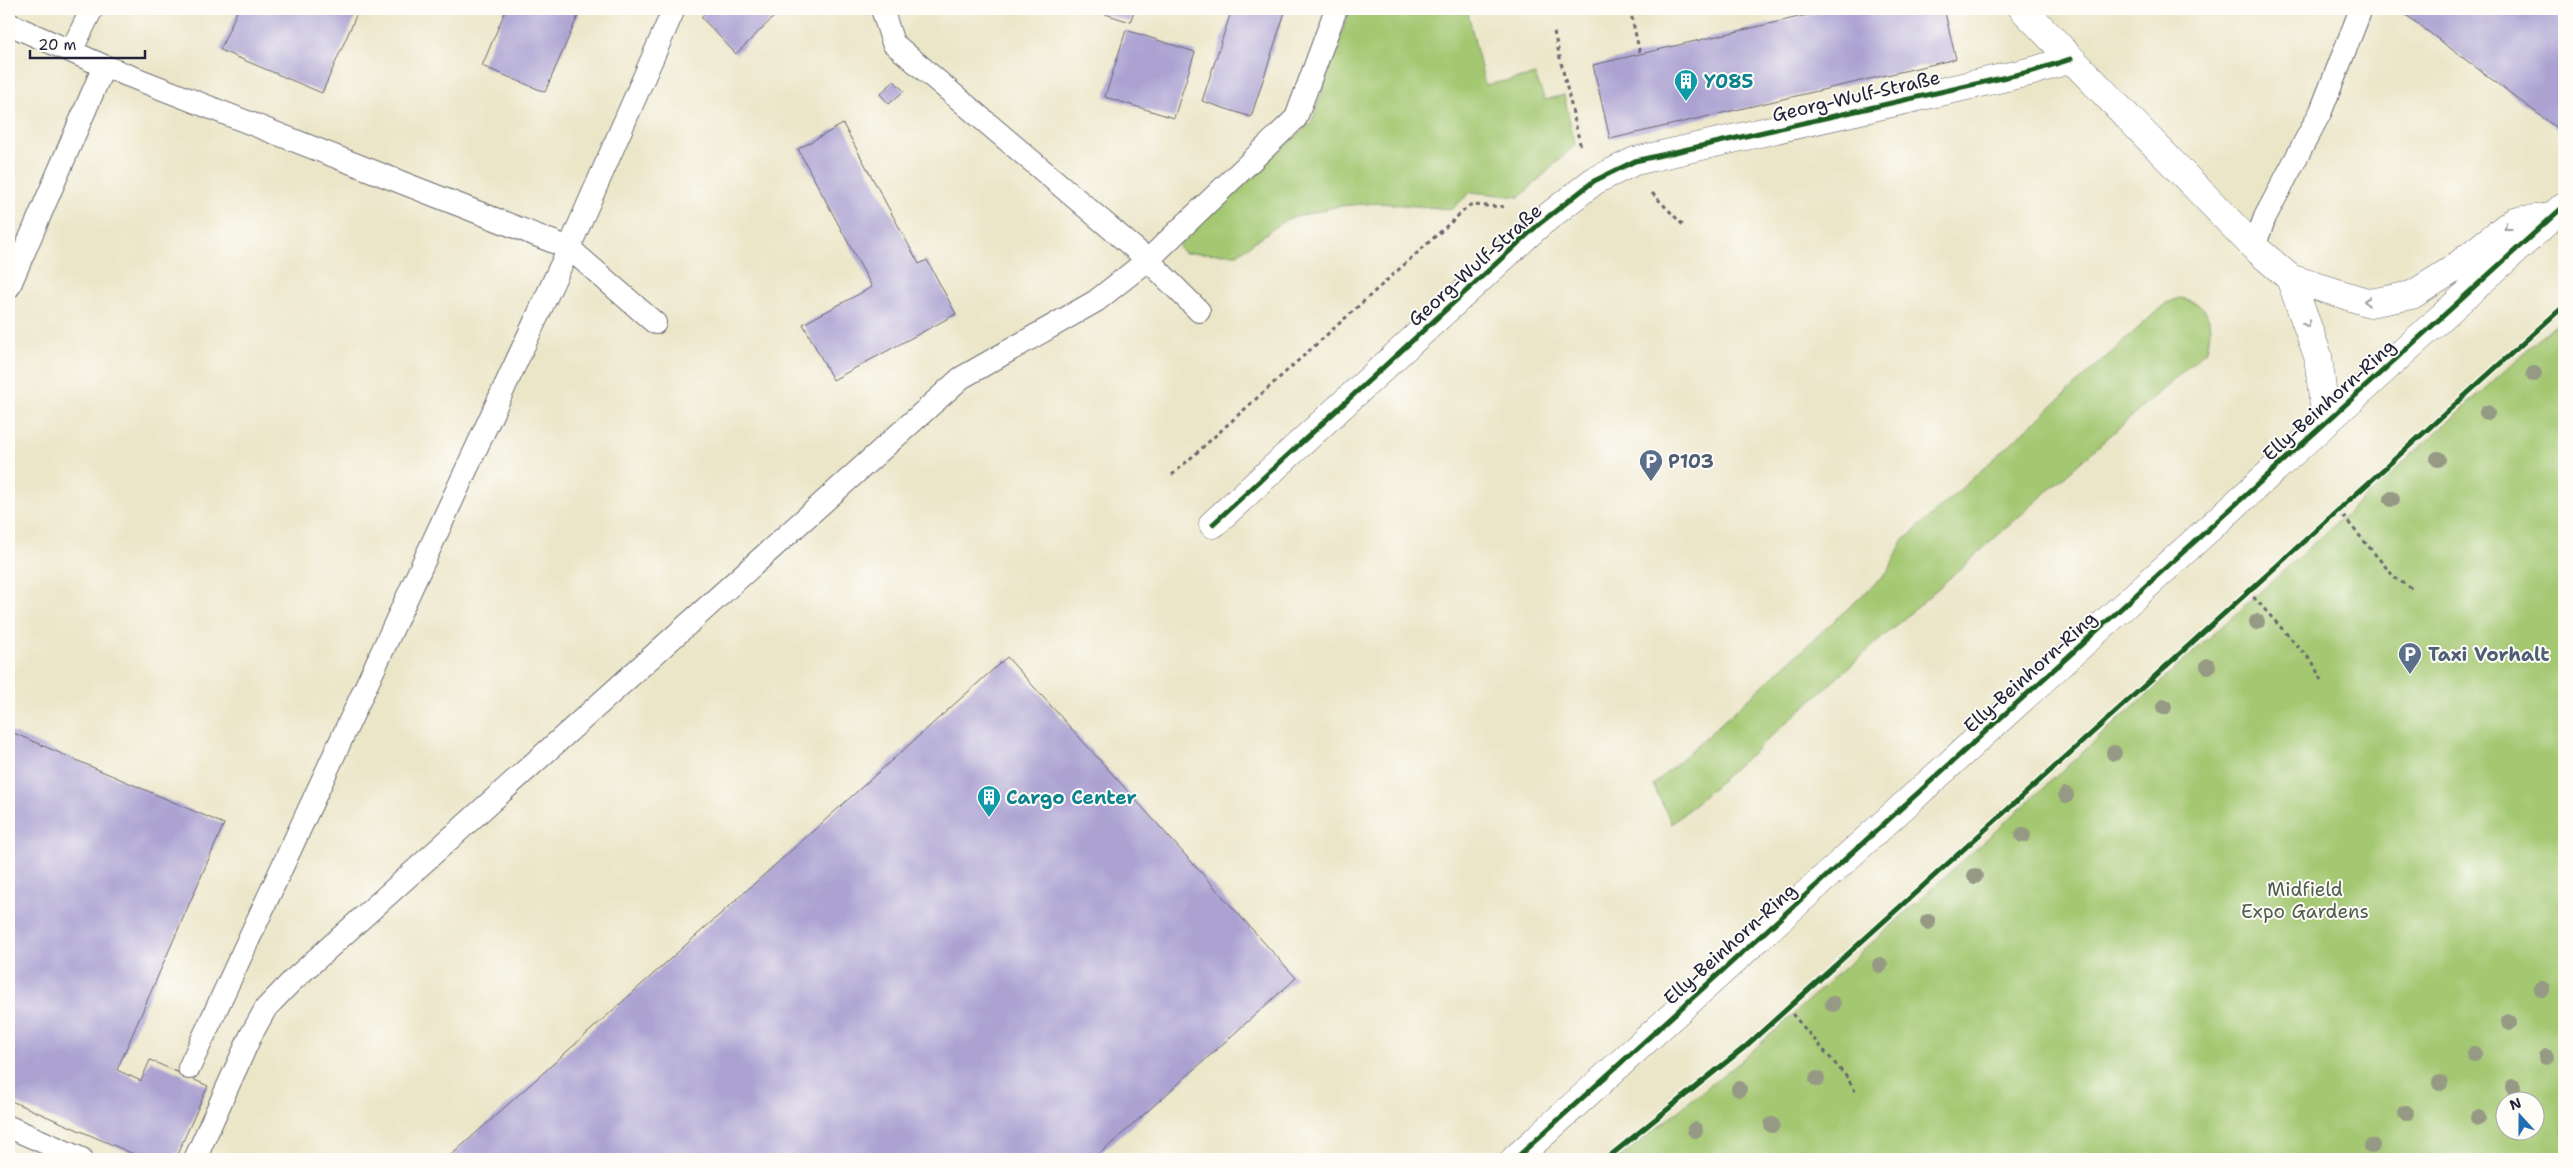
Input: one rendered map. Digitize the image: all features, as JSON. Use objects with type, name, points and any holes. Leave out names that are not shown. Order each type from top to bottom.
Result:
[{"type":"street","points":[[2023,9],[2254,247],[2290,278],[2370,304],[2412,295],[2452,270],[2514,221],[2559,212]]},
{"type":"street","name":"Georg-Wulf-Straße","points":[[1212,524],[1539,224],[1594,181],[1636,161],[2033,70],[2071,59]]},
{"type":"street","name":"Elly-Beinhorn-Ring","points":[[1515,1159],[2559,212]]},
{"type":"street","points":[[2290,278],[2318,356],[2326,424]]},
{"type":"lane","points":[[71,51],[92,9]]},
{"type":"lane","points":[[189,1068],[569,248],[674,9]]},
{"type":"lane","points":[[882,9],[892,43],[1148,260],[1199,311]]},
{"type":"lane","points":[[195,1159],[251,1035],[266,1008],[291,982],[961,378],[1096,301],[1148,260],[1296,118],[1336,9]]},
{"type":"lane","points":[[2254,247],[2265,216],[2321,111],[2361,9]]},
{"type":"lane","points":[[9,24],[104,66],[569,248],[655,323]]},
{"type":"lane","points":[[9,287],[104,66]]},
{"type":"lane","points":[[9,1127],[82,1159]]},
{"type":"path","points":[[1630,9],[1640,54]]},
{"type":"path","points":[[1554,32],[1582,151]]},
{"type":"path","points":[[1649,189],[1684,226]]},
{"type":"path","points":[[1172,475],[1470,206],[1512,208]]},
{"type":"path","points":[[2338,510],[2395,578],[2414,590]]},
{"type":"path","points":[[2248,591],[2313,663],[2321,680]]},
{"type":"path","points":[[1786,1008],[1846,1076],[1856,1094]]},
{"type":"green space","points":[[1350,9],[1467,9],[1485,85],[1535,75],[1545,100],[1564,95],[1575,145],[1520,197],[1471,192],[1452,209],[1379,203],[1339,206],[1287,219],[1237,254],[1184,253],[1179,248],[1181,240],[1312,121]]},
{"type":"green space","points":[[2180,298],[2199,305],[2208,316],[2210,331],[2207,350],[1672,824],[1653,785],[1888,572],[1902,542],[2166,303]]},
{"type":"green space","name":"Midfield Expo Gardens","points":[[2564,317],[2564,1159],[1618,1159],[1750,1053]]},
{"type":"building","points":[[238,9],[359,9],[322,93],[220,50]]},
{"type":"building","points":[[506,9],[581,9],[545,92],[482,66]]},
{"type":"building","points":[[709,9],[781,10],[736,54],[701,17]]},
{"type":"building","points":[[1090,9],[1135,9],[1130,22]]},
{"type":"building","points":[[1232,9],[1286,9],[1251,117],[1202,101]]},
{"type":"building","name":"Y085","points":[[1833,9],[1944,9],[1956,59],[1610,139],[1593,65]]},
{"type":"building","points":[[2398,9],[2564,9],[2564,120],[2558,129]]},
{"type":"building","points":[[1126,30],[1195,52],[1174,118],[1105,97]]},
{"type":"building","points":[[894,81],[904,91],[889,104],[880,94]]},
{"type":"building","points":[[843,124],[919,264],[927,260],[956,314],[833,380],[803,324],[872,287],[798,149]]},
{"type":"building","name":"Cargo Center","points":[[1007,657],[1296,978],[1196,1068],[1094,1159],[447,1159]]},
{"type":"building","points":[[9,731],[224,824],[117,1070],[141,1081],[150,1060],[208,1086],[175,1159],[145,1159],[9,1100]]},
{"type":"cycle path","points":[[1213,524],[1539,224],[1594,181],[1635,161],[2033,71],[2071,59]]},
{"type":"cycle path","points":[[1515,1159],[2564,206]]},
{"type":"cycle path","points":[[1606,1159],[1745,1047],[2564,306]]},
{"type":"place","name":"Y085","points":[[1686,102]]},
{"type":"place","name":"P103","points":[[1651,482]]},
{"type":"place","name":"Taxi Vorhalt","points":[[2410,675]]},
{"type":"place","name":"Cargo Center","points":[[989,818]]}]
